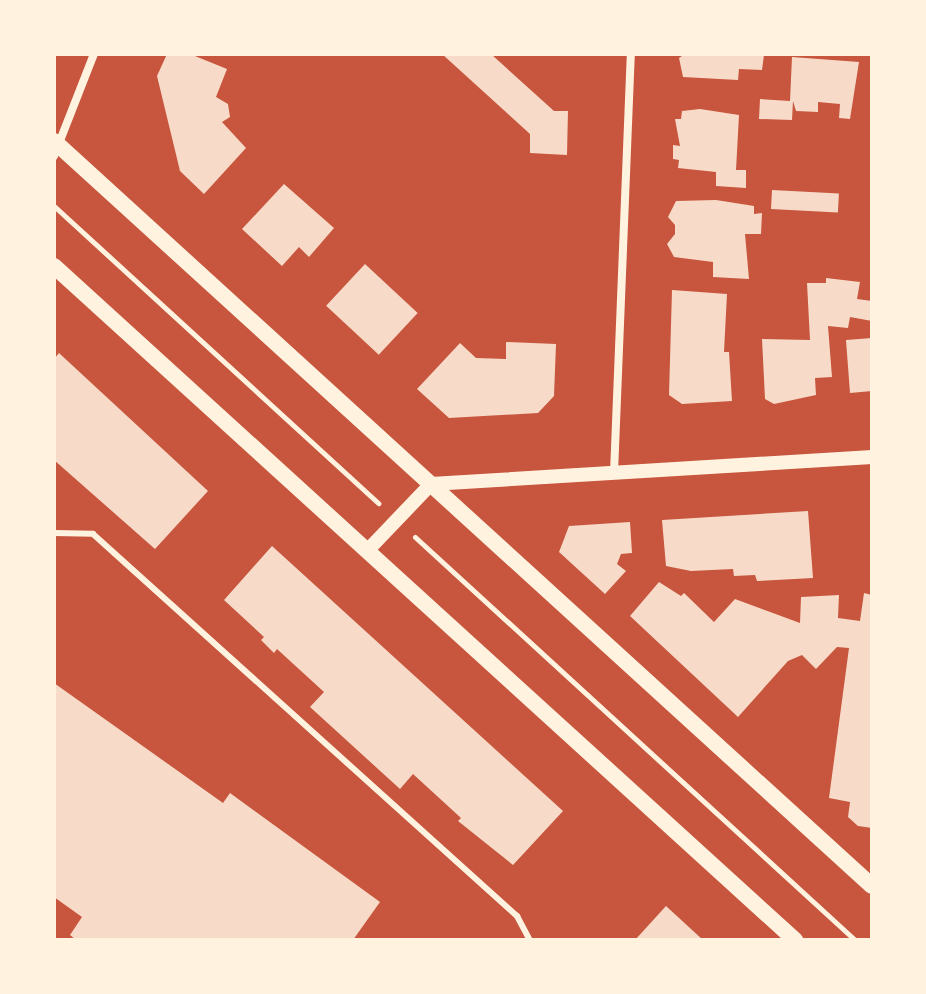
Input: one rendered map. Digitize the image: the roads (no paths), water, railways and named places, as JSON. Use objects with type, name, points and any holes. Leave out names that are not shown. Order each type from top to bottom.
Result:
[{"type":"main road","points":[[56,147],[872,886]]},
{"type":"main road","points":[[54,266],[795,940]]},
{"type":"street","points":[[56,147],[94,54]]},
{"type":"street","points":[[614,473],[631,54]]},
{"type":"street","points":[[367,551],[431,484],[872,457]]},
{"type":"lane","points":[[54,533],[93,534],[517,916],[530,940]]}]
